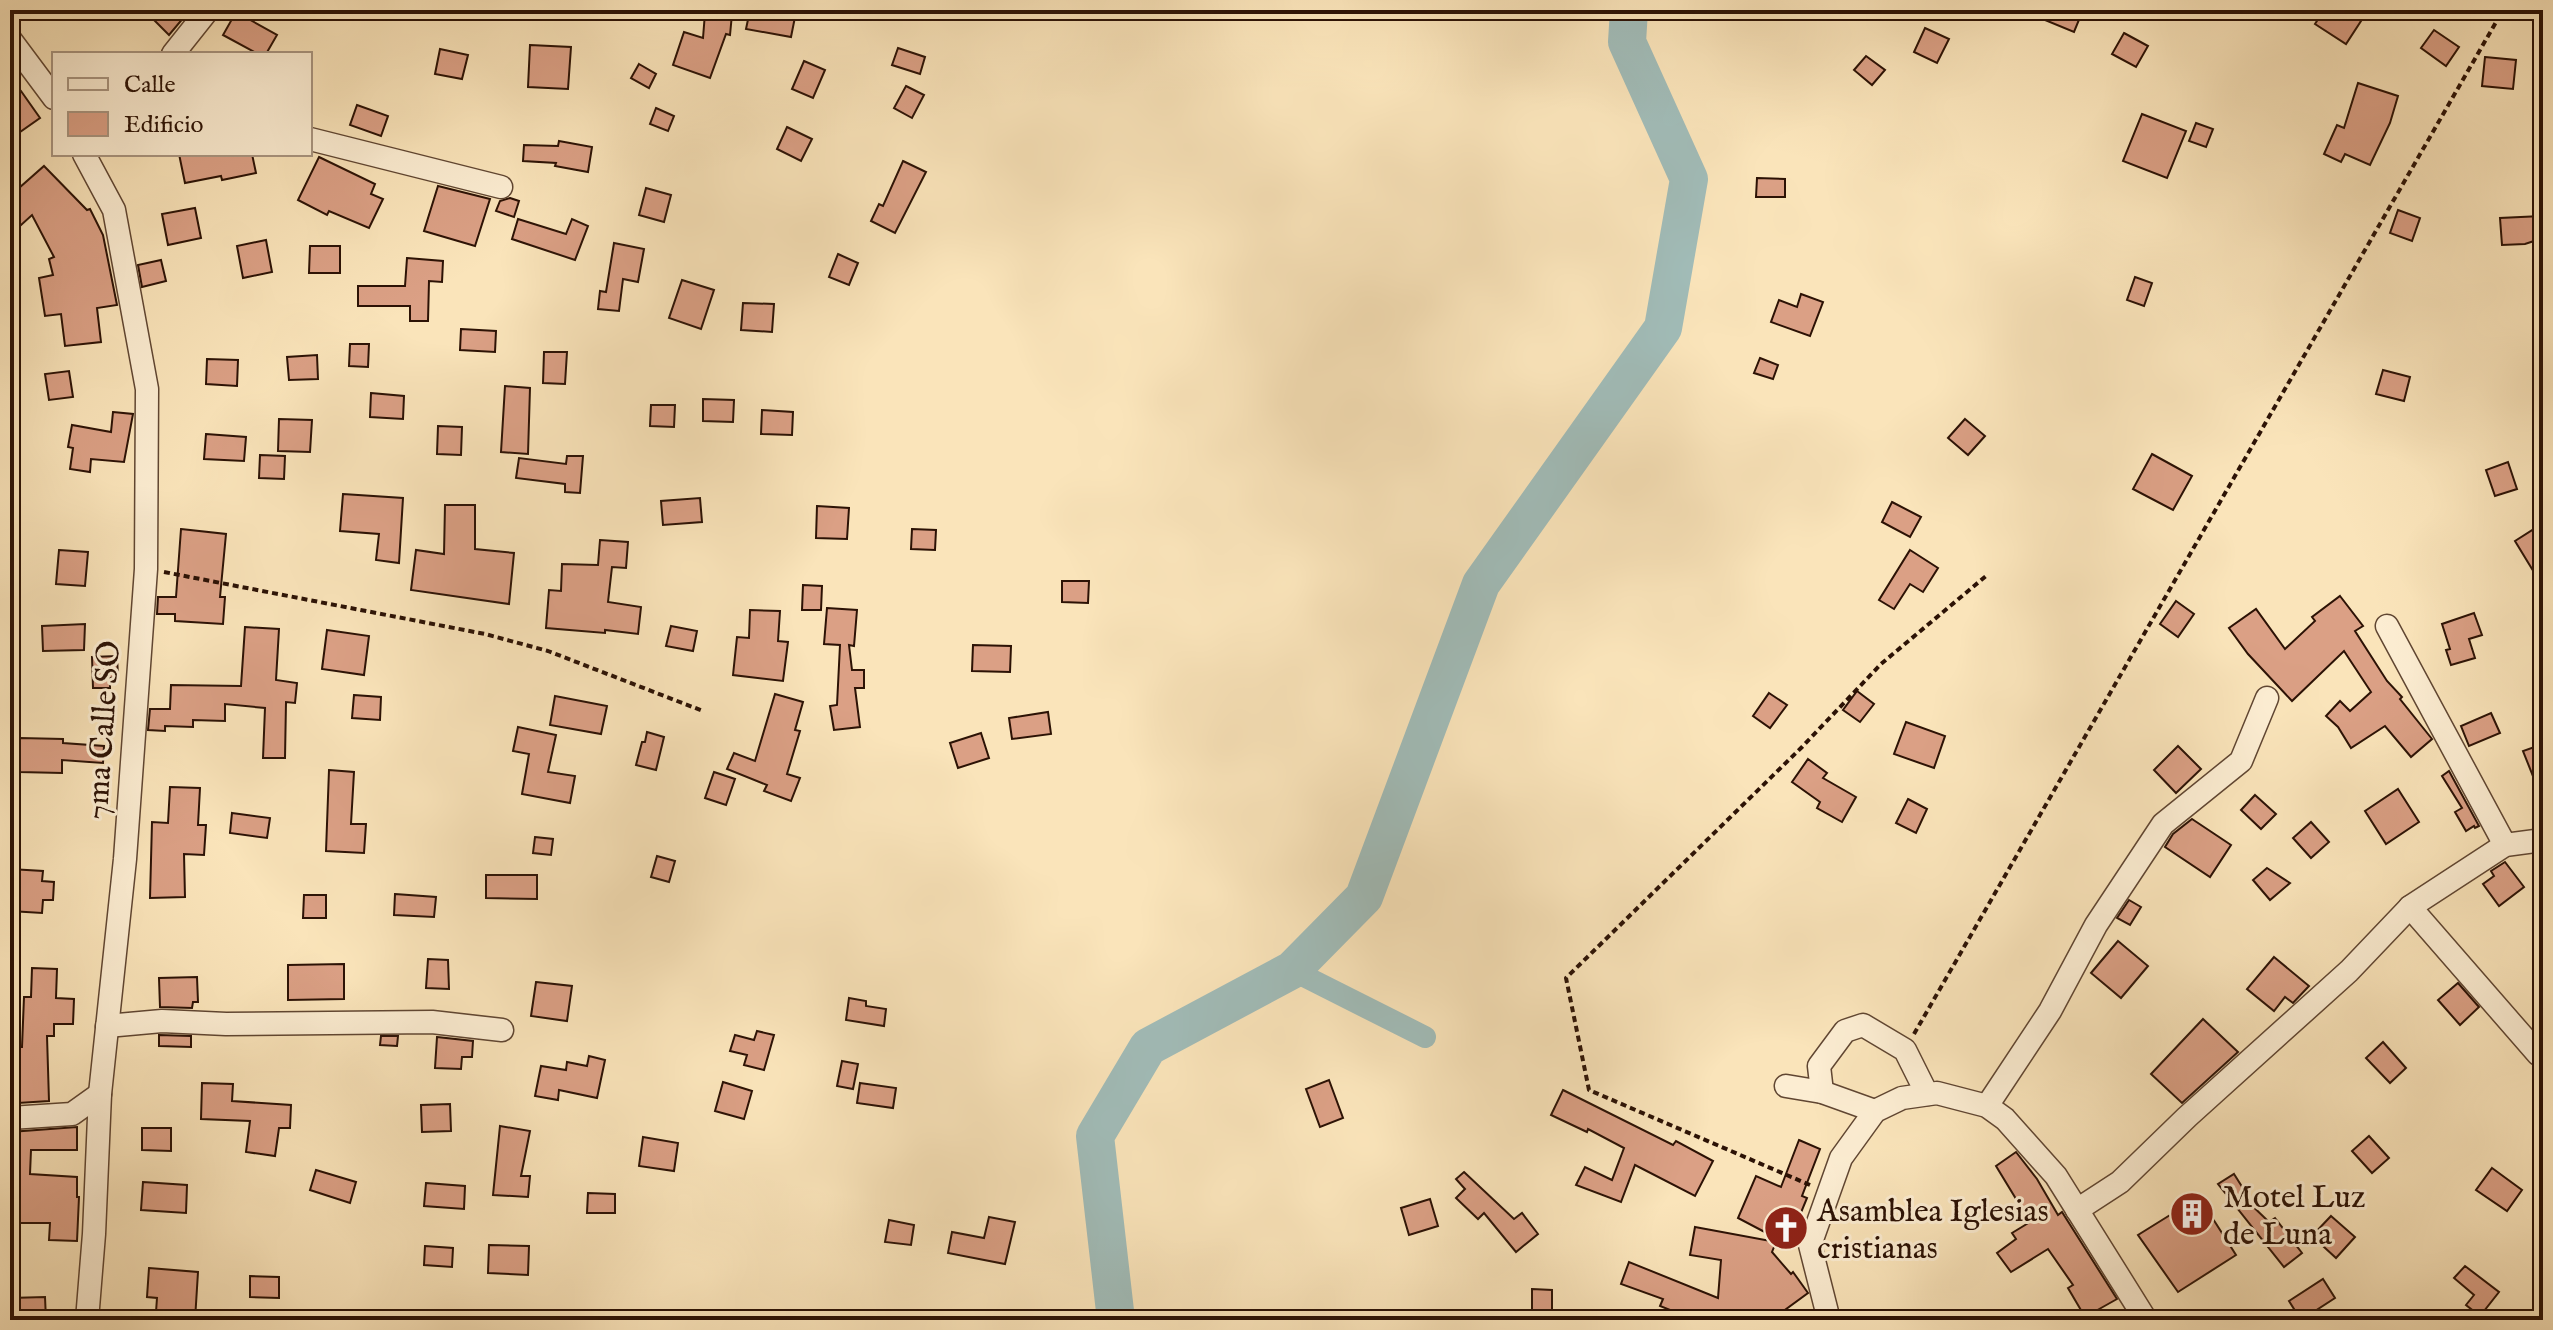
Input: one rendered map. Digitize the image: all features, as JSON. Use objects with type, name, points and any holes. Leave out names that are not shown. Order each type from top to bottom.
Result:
[{"type":"street","points":[[176,52],[208,10]]},
{"type":"street","points":[[10,39],[52,95]]},
{"type":"street","points":[[312,140],[501,187]]},
{"type":"street","name":"7ma Calle SO","points":[[85,156],[114,210],[147,389],[146,569],[125,859],[100,1094],[87,1320]]},
{"type":"street","points":[[2387,626],[2505,845]]},
{"type":"street","points":[[1987,1106],[2050,1011],[2096,925],[2163,824],[2241,761],[2267,698]]},
{"type":"street","points":[[2077,1210],[2120,1182],[2187,1117],[2349,971],[2410,907],[2505,845],[2543,840]]},
{"type":"street","points":[[2410,907],[2538,1054]]},
{"type":"street","points":[[107,1026],[162,1021],[226,1024],[432,1022],[502,1030]]},
{"type":"street","points":[[1822,1092],[1819,1066],[1845,1031],[1863,1025],[1905,1050],[1927,1094]]},
{"type":"street","points":[[1786,1086],[1822,1092],[1875,1111]]},
{"type":"street","points":[[1829,1320],[1810,1245],[1841,1158],[1875,1111],[1902,1098],[1937,1093],[1987,1106],[2005,1119],[2056,1176],[2146,1320]]},
{"type":"street","points":[[10,1118],[72,1114],[100,1094]]},
{"type":"path","points":[[1905,1050],[2503,10]]},
{"type":"path","points":[[146,569],[485,634],[548,651],[703,711]]},
{"type":"path","points":[[1828,1193],[1589,1090],[1566,978],[1791,758],[1881,664],[1986,576]]},
{"type":"building","points":[[144,10],[190,10],[169,35]]},
{"type":"building","points":[[750,10],[796,12],[791,37],[746,29]]},
{"type":"building","points":[[2021,10],[2083,10],[2074,32]]},
{"type":"building","points":[[2324,10],[2344,10],[2361,21],[2346,44],[2315,24]]},
{"type":"building","points":[[236,12],[277,35],[267,52],[254,52],[223,35]]},
{"type":"building","points":[[705,13],[732,14],[730,35],[726,34],[710,78],[673,65],[684,32],[703,38]]},
{"type":"building","points":[[1925,28],[1949,39],[1937,63],[1914,52]]},
{"type":"building","points":[[2434,30],[2459,47],[2446,66],[2421,48]]},
{"type":"building","points":[[2124,33],[2148,46],[2136,67],[2112,54]]},
{"type":"building","points":[[530,45],[571,47],[568,89],[528,87]]},
{"type":"building","points":[[898,48],[925,57],[920,74],[892,65]]},
{"type":"building","points":[[440,49],[468,55],[462,79],[435,74]]},
{"type":"building","points":[[1866,56],[1885,70],[1872,85],[1854,70]]},
{"type":"building","points":[[2485,57],[2516,60],[2513,89],[2482,86]]},
{"type":"building","points":[[804,61],[825,70],[813,98],[792,89]]},
{"type":"building","points":[[639,64],[656,74],[649,88],[631,78]]},
{"type":"building","points":[[2358,83],[2398,96],[2390,123],[2370,165],[2345,154],[2341,162],[2324,154],[2337,125],[2344,128]]},
{"type":"building","points":[[906,86],[924,95],[912,118],[894,108]]},
{"type":"building","points":[[21,91],[40,118],[10,139],[10,98]]},
{"type":"building","points":[[357,105],[388,116],[381,136],[350,125]]},
{"type":"building","points":[[656,108],[674,116],[668,131],[650,124]]},
{"type":"building","points":[[2142,114],[2186,131],[2167,178],[2123,161]]},
{"type":"building","points":[[2196,123],[2213,129],[2206,147],[2189,141]]},
{"type":"building","points":[[787,127],[812,139],[801,161],[777,149]]},
{"type":"building","points":[[559,141],[592,147],[588,172],[555,166],[556,163],[523,161],[524,145],[558,146]]},
{"type":"building","points":[[179,156],[252,156],[256,173],[185,183]]},
{"type":"building","points":[[319,157],[375,184],[371,194],[383,199],[369,228],[329,211],[327,215],[298,200]]},
{"type":"building","points":[[903,161],[926,172],[895,233],[871,221],[879,204],[883,206]]},
{"type":"building","points":[[44,166],[87,210],[90,209],[103,235],[117,305],[97,308],[101,342],[65,346],[61,314],[45,316],[39,278],[53,275],[49,259],[54,257],[32,215],[10,235],[10,196]]},
{"type":"building","points":[[1757,178],[1785,179],[1785,197],[1756,197]]},
{"type":"building","points":[[438,186],[490,199],[475,246],[424,231]]},
{"type":"building","points":[[646,188],[671,195],[664,222],[639,215]]},
{"type":"building","points":[[510,198],[519,201],[514,217],[496,211],[500,201]]},
{"type":"building","points":[[195,208],[201,238],[168,245],[162,214]]},
{"type":"building","points":[[2398,210],[2420,218],[2412,241],[2390,233]]},
{"type":"building","points":[[2543,216],[2543,238],[2525,244],[2502,245],[2500,218]]},
{"type":"building","points":[[518,219],[566,234],[572,219],[588,226],[575,260],[512,239]]},
{"type":"building","points":[[266,240],[272,272],[243,278],[237,246]]},
{"type":"building","points":[[614,243],[644,249],[638,282],[623,279],[619,311],[598,309],[600,291],[606,292]]},
{"type":"building","points":[[310,246],[340,246],[340,273],[309,273]]},
{"type":"building","points":[[838,254],[858,263],[849,285],[829,277]]},
{"type":"building","points":[[407,258],[443,261],[442,282],[429,281],[428,321],[410,321],[410,306],[358,306],[358,286],[405,286]]},
{"type":"building","points":[[161,260],[166,281],[142,287],[138,265]]},
{"type":"building","points":[[2135,277],[2152,283],[2144,306],[2127,300]]},
{"type":"building","points":[[682,280],[714,290],[701,329],[669,318]]},
{"type":"building","points":[[1801,294],[1823,302],[1810,336],[1771,322],[1779,300],[1797,307]]},
{"type":"building","points":[[743,303],[774,304],[772,332],[741,330]]},
{"type":"building","points":[[461,329],[496,331],[495,352],[460,350]]},
{"type":"building","points":[[350,344],[369,344],[368,367],[349,366]]},
{"type":"building","points":[[544,352],[567,352],[565,384],[543,383]]},
{"type":"building","points":[[317,355],[318,379],[289,380],[287,357]]},
{"type":"building","points":[[1760,358],[1778,365],[1773,379],[1754,373]]},
{"type":"building","points":[[207,359],[238,360],[237,386],[206,384]]},
{"type":"building","points":[[2383,370],[2410,377],[2404,401],[2376,394]]},
{"type":"building","points":[[69,371],[73,397],[49,400],[45,374]]},
{"type":"building","points":[[505,386],[530,388],[528,454],[501,452]]},
{"type":"building","points":[[371,393],[404,396],[403,419],[370,417]]},
{"type":"building","points":[[703,399],[734,400],[733,422],[703,421]]},
{"type":"building","points":[[651,405],[675,405],[674,427],[650,426]]},
{"type":"building","points":[[762,410],[793,412],[792,435],[761,434]]},
{"type":"building","points":[[113,412],[133,414],[124,462],[91,459],[90,472],[70,469],[73,448],[68,447],[72,425],[111,432]]},
{"type":"building","points":[[279,419],[312,420],[310,452],[278,451]]},
{"type":"building","points":[[1965,419],[1985,436],[1968,455],[1948,438]]},
{"type":"building","points":[[438,426],[462,427],[461,455],[437,454]]},
{"type":"building","points":[[206,434],[246,437],[244,461],[204,459]]},
{"type":"building","points":[[2152,454],[2192,476],[2173,510],[2133,489]]},
{"type":"building","points":[[260,455],[285,456],[284,479],[259,478]]},
{"type":"building","points":[[567,456],[583,456],[580,493],[565,492],[565,484],[516,478],[519,458],[566,464]]},
{"type":"building","points":[[2508,462],[2517,489],[2495,496],[2486,470]]},
{"type":"building","points":[[343,494],[403,498],[399,563],[376,560],[379,534],[340,531]]},
{"type":"building","points":[[700,498],[702,522],[663,525],[661,501]]},
{"type":"building","points":[[1892,502],[1921,517],[1910,537],[1882,522]]},
{"type":"building","points":[[445,505],[475,505],[475,549],[514,553],[509,604],[411,590],[416,550],[444,554]]},
{"type":"building","points":[[817,506],[849,508],[847,539],[816,538]]},
{"type":"building","points":[[181,529],[226,534],[220,597],[225,597],[223,624],[175,621],[175,614],[157,614],[158,597],[176,597]]},
{"type":"building","points":[[912,529],[936,530],[935,550],[911,549]]},
{"type":"building","points":[[2534,529],[2543,544],[2543,587],[2515,541]]},
{"type":"building","points":[[600,540],[628,542],[626,568],[612,567],[608,602],[641,607],[638,634],[546,628],[549,590],[561,591],[562,564],[598,565]]},
{"type":"building","points":[[59,550],[88,552],[85,586],[56,584]]},
{"type":"building","points":[[1910,550],[1938,568],[1923,592],[1910,584],[1894,609],[1879,600]]},
{"type":"building","points":[[1062,581],[1089,581],[1088,603],[1062,602]]},
{"type":"building","points":[[803,585],[822,586],[821,610],[802,610]]},
{"type":"building","points":[[2340,596],[2363,626],[2355,631],[2387,681],[2432,739],[2411,757],[2385,726],[2351,748],[2338,727],[2326,716],[2340,701],[2350,711],[2371,692],[2344,651],[2292,701],[2248,654],[2229,628],[2256,609],[2285,649],[2315,621],[2312,617]]},
{"type":"building","points":[[2176,601],[2194,614],[2178,637],[2160,624]]},
{"type":"building","points":[[827,608],[857,610],[854,646],[849,645],[852,670],[864,670],[864,688],[855,688],[860,727],[834,730],[830,706],[837,705],[840,645],[824,644]]},
{"type":"building","points":[[750,610],[780,611],[778,641],[788,642],[783,681],[733,675],[737,637],[749,638]]},
{"type":"building","points":[[2474,613],[2482,635],[2469,639],[2475,658],[2451,665],[2446,650],[2450,649],[2442,624]]},
{"type":"building","points":[[85,624],[84,650],[43,651],[42,626]]},
{"type":"building","points":[[671,626],[697,631],[693,651],[666,646]]},
{"type":"building","points":[[245,627],[279,629],[276,680],[297,683],[295,703],[286,702],[285,758],[263,758],[265,708],[225,704],[225,721],[193,720],[193,727],[165,726],[165,731],[148,730],[150,709],[170,709],[171,685],[241,686]]},
{"type":"building","points":[[327,630],[369,636],[364,675],[322,669]]},
{"type":"building","points":[[973,645],[1011,646],[1010,672],[972,671]]},
{"type":"building","points":[[117,656],[118,677],[110,678],[110,688],[93,688],[92,657]]},
{"type":"building","points":[[1857,691],[1874,704],[1860,722],[1843,710]]},
{"type":"building","points":[[1769,693],[1787,705],[1770,728],[1753,716]]},
{"type":"building","points":[[775,694],[803,702],[795,730],[800,731],[787,774],[800,778],[791,801],[764,791],[767,785],[727,769],[734,753],[755,761]]},
{"type":"building","points":[[354,695],[381,697],[380,720],[352,718]]},
{"type":"building","points":[[555,696],[607,706],[601,734],[550,725]]},
{"type":"building","points":[[1048,712],[1051,734],[1012,739],[1009,718]]},
{"type":"building","points":[[2491,713],[2500,733],[2469,746],[2461,726]]},
{"type":"building","points":[[1906,722],[1945,736],[1934,768],[1894,754]]},
{"type":"building","points":[[518,727],[556,735],[548,772],[575,776],[570,803],[522,794],[529,754],[513,751]]},
{"type":"building","points":[[647,732],[664,737],[656,770],[636,765]]},
{"type":"building","points":[[981,733],[989,758],[958,768],[950,743]]},
{"type":"building","points":[[20,738],[63,739],[63,743],[104,746],[103,763],[62,760],[62,773],[19,772]]},
{"type":"building","points":[[2543,744],[2543,799],[2542,799],[2523,751]]},
{"type":"building","points":[[2178,746],[2201,769],[2176,793],[2154,770]]},
{"type":"building","points":[[1808,759],[1827,773],[1823,778],[1856,797],[1842,822],[1817,808],[1820,802],[1792,782]]},
{"type":"building","points":[[329,770],[354,772],[351,824],[366,824],[364,853],[326,851]]},
{"type":"building","points":[[2449,771],[2479,826],[2475,828],[2466,831],[2455,812],[2462,808],[2442,776]]},
{"type":"building","points":[[714,772],[735,779],[726,805],[705,798]]},
{"type":"building","points":[[170,787],[200,788],[198,825],[206,825],[204,855],[184,854],[185,897],[150,898],[152,822],[168,823]]},
{"type":"building","points":[[2398,789],[2419,822],[2386,844],[2365,811]]},
{"type":"building","points":[[2255,795],[2276,814],[2261,829],[2241,810]]},
{"type":"building","points":[[1908,799],[1927,809],[1916,833],[1896,823]]},
{"type":"building","points":[[232,813],[270,818],[267,838],[230,833]]},
{"type":"building","points":[[2192,819],[2231,845],[2210,877],[2165,847],[2173,834]]},
{"type":"building","points":[[2311,822],[2329,842],[2311,858],[2293,838]]},
{"type":"building","points":[[535,837],[553,839],[551,855],[533,853]]},
{"type":"building","points":[[657,856],[675,861],[669,882],[651,877]]},
{"type":"building","points":[[2505,862],[2524,887],[2499,906],[2483,884],[2494,876],[2491,871]]},
{"type":"building","points":[[2267,868],[2290,883],[2270,900],[2253,880]]},
{"type":"building","points":[[10,869],[43,871],[42,881],[54,882],[53,900],[43,900],[42,913],[10,911]]},
{"type":"building","points":[[486,875],[537,875],[537,899],[486,898]]},
{"type":"building","points":[[395,894],[436,897],[434,917],[394,915]]},
{"type":"building","points":[[304,895],[326,895],[326,918],[303,918]]},
{"type":"building","points":[[2129,900],[2141,907],[2130,925],[2117,918]]},
{"type":"building","points":[[2118,941],[2148,966],[2121,998],[2091,973]]},
{"type":"building","points":[[2274,957],[2309,986],[2293,1003],[2285,997],[2274,1011],[2247,989]]},
{"type":"building","points":[[428,959],[448,960],[449,989],[426,988]]},
{"type":"building","points":[[344,964],[344,999],[288,1000],[288,965]]},
{"type":"building","points":[[32,968],[57,969],[56,998],[74,999],[73,1024],[54,1024],[54,1036],[47,1036],[49,1101],[18,1103],[16,1047],[22,1047],[24,997],[31,997]]},
{"type":"building","points":[[197,977],[198,1002],[193,1002],[192,1008],[160,1007],[159,978]]},
{"type":"building","points":[[536,982],[572,986],[567,1021],[531,1016]]},
{"type":"building","points":[[2458,983],[2479,1007],[2460,1025],[2438,1000]]},
{"type":"building","points":[[849,998],[866,1001],[866,1006],[886,1009],[884,1026],[846,1020]]},
{"type":"building","points":[[2203,1019],[2238,1052],[2182,1103],[2151,1074]]},
{"type":"building","points":[[757,1031],[774,1035],[764,1070],[744,1065],[747,1055],[730,1051],[735,1035],[754,1040]]},
{"type":"building","points":[[159,1035],[191,1036],[191,1047],[159,1046]]},
{"type":"building","points":[[381,1036],[398,1036],[397,1046],[380,1045]]},
{"type":"building","points":[[437,1037],[473,1041],[472,1057],[462,1057],[461,1069],[435,1068]]},
{"type":"building","points":[[2383,1042],[2406,1068],[2390,1083],[2366,1058]]},
{"type":"building","points":[[589,1056],[605,1060],[597,1098],[559,1090],[558,1100],[535,1096],[541,1066],[566,1070],[567,1062],[587,1066]]},
{"type":"building","points":[[842,1061],[858,1064],[853,1089],[837,1086]]},
{"type":"building","points":[[1329,1080],[1343,1118],[1320,1127],[1306,1089]]},
{"type":"building","points":[[723,1082],[752,1091],[744,1119],[715,1111]]},
{"type":"building","points":[[202,1083],[233,1084],[232,1101],[291,1105],[290,1128],[279,1128],[275,1156],[246,1152],[250,1121],[201,1119]]},
{"type":"building","points":[[860,1083],[896,1088],[893,1108],[857,1103]]},
{"type":"building","points":[[1563,1090],[1673,1145],[1676,1141],[1713,1161],[1695,1196],[1635,1165],[1621,1202],[1576,1185],[1585,1167],[1612,1180],[1624,1148],[1588,1129],[1587,1132],[1551,1115]]},
{"type":"building","points":[[450,1104],[451,1131],[422,1132],[421,1105]]},
{"type":"building","points":[[500,1126],[530,1131],[521,1176],[530,1176],[528,1197],[493,1195]]},
{"type":"building","points":[[77,1127],[77,1150],[31,1150],[30,1174],[77,1177],[77,1241],[49,1240],[50,1223],[10,1223],[10,1132]]},
{"type":"building","points":[[142,1128],[171,1128],[171,1151],[142,1150]]},
{"type":"building","points":[[2369,1136],[2389,1158],[2372,1173],[2352,1151]]},
{"type":"building","points":[[643,1137],[678,1143],[674,1171],[639,1166]]},
{"type":"building","points":[[1799,1140],[1820,1149],[1802,1196],[1807,1198],[1800,1215],[1790,1211],[1778,1239],[1738,1218],[1756,1176],[1781,1187]]},
{"type":"building","points":[[2016,1152],[2037,1179],[2058,1215],[2062,1212],[2117,1299],[2085,1317],[2068,1288],[2073,1285],[2048,1249],[2011,1272],[1997,1253],[2016,1239],[2012,1233],[2030,1222],[1996,1166]]},
{"type":"building","points":[[2492,1168],[2522,1190],[2507,1211],[2476,1190]]},
{"type":"building","points":[[316,1170],[356,1182],[350,1203],[310,1190]]},
{"type":"building","points":[[1464,1172],[1514,1219],[1522,1213],[1538,1234],[1516,1252],[1484,1213],[1478,1219],[1456,1198],[1465,1189],[1456,1179]]},
{"type":"building","points":[[2234,1174],[2246,1193],[2242,1196],[2269,1222],[2275,1218],[2302,1253],[2284,1267],[2218,1184]]},
{"type":"building","points":[[143,1182],[187,1185],[186,1213],[141,1210]]},
{"type":"building","points":[[426,1183],[465,1186],[464,1209],[424,1206]]},
{"type":"building","points":[[588,1193],[615,1194],[615,1213],[587,1213]]},
{"type":"building","points":[[2199,1197],[2236,1255],[2178,1292],[2138,1235]]},
{"type":"building","points":[[1430,1199],[1438,1226],[1409,1235],[1401,1208]]},
{"type":"building","points":[[2331,1216],[2355,1237],[2336,1258],[2312,1236]]},
{"type":"building","points":[[989,1217],[1015,1222],[1005,1264],[948,1253],[952,1232],[984,1238]]},
{"type":"building","points":[[889,1220],[914,1225],[911,1245],[885,1242]]},
{"type":"building","points":[[1695,1227],[1776,1242],[1772,1252],[1791,1274],[1793,1272],[1808,1293],[1771,1320],[1695,1320],[1660,1306],[1663,1299],[1621,1284],[1629,1262],[1718,1298],[1721,1260],[1690,1255]]},
{"type":"building","points":[[489,1245],[529,1246],[528,1275],[488,1273]]},
{"type":"building","points":[[425,1246],[453,1248],[452,1267],[424,1265]]},
{"type":"building","points":[[2465,1266],[2499,1292],[2480,1316],[2466,1305],[2474,1295],[2454,1278]]},
{"type":"building","points":[[149,1268],[198,1272],[195,1320],[179,1320],[179,1313],[156,1312],[157,1298],[147,1297]]},
{"type":"building","points":[[250,1276],[279,1277],[279,1298],[250,1297]]},
{"type":"building","points":[[2323,1279],[2335,1298],[2301,1320],[2289,1301]]},
{"type":"building","points":[[1532,1289],[1552,1290],[1552,1310],[1532,1310]]},
{"type":"building","points":[[45,1297],[46,1320],[10,1320],[10,1298]]},
{"type":"waterway","points":[[1116,1320],[1095,1136],[1148,1047],[1292,970],[1364,897],[1481,584],[1663,328],[1689,179],[1627,42],[1629,10]]},
{"type":"waterway","points":[[1292,970],[1425,1037]]},
{"type":"place","name":"Motel Luz de Luna","points":[[2192,1214]]},
{"type":"place","name":"Asamblea Iglesias cristianas","points":[[1786,1228]]}]
